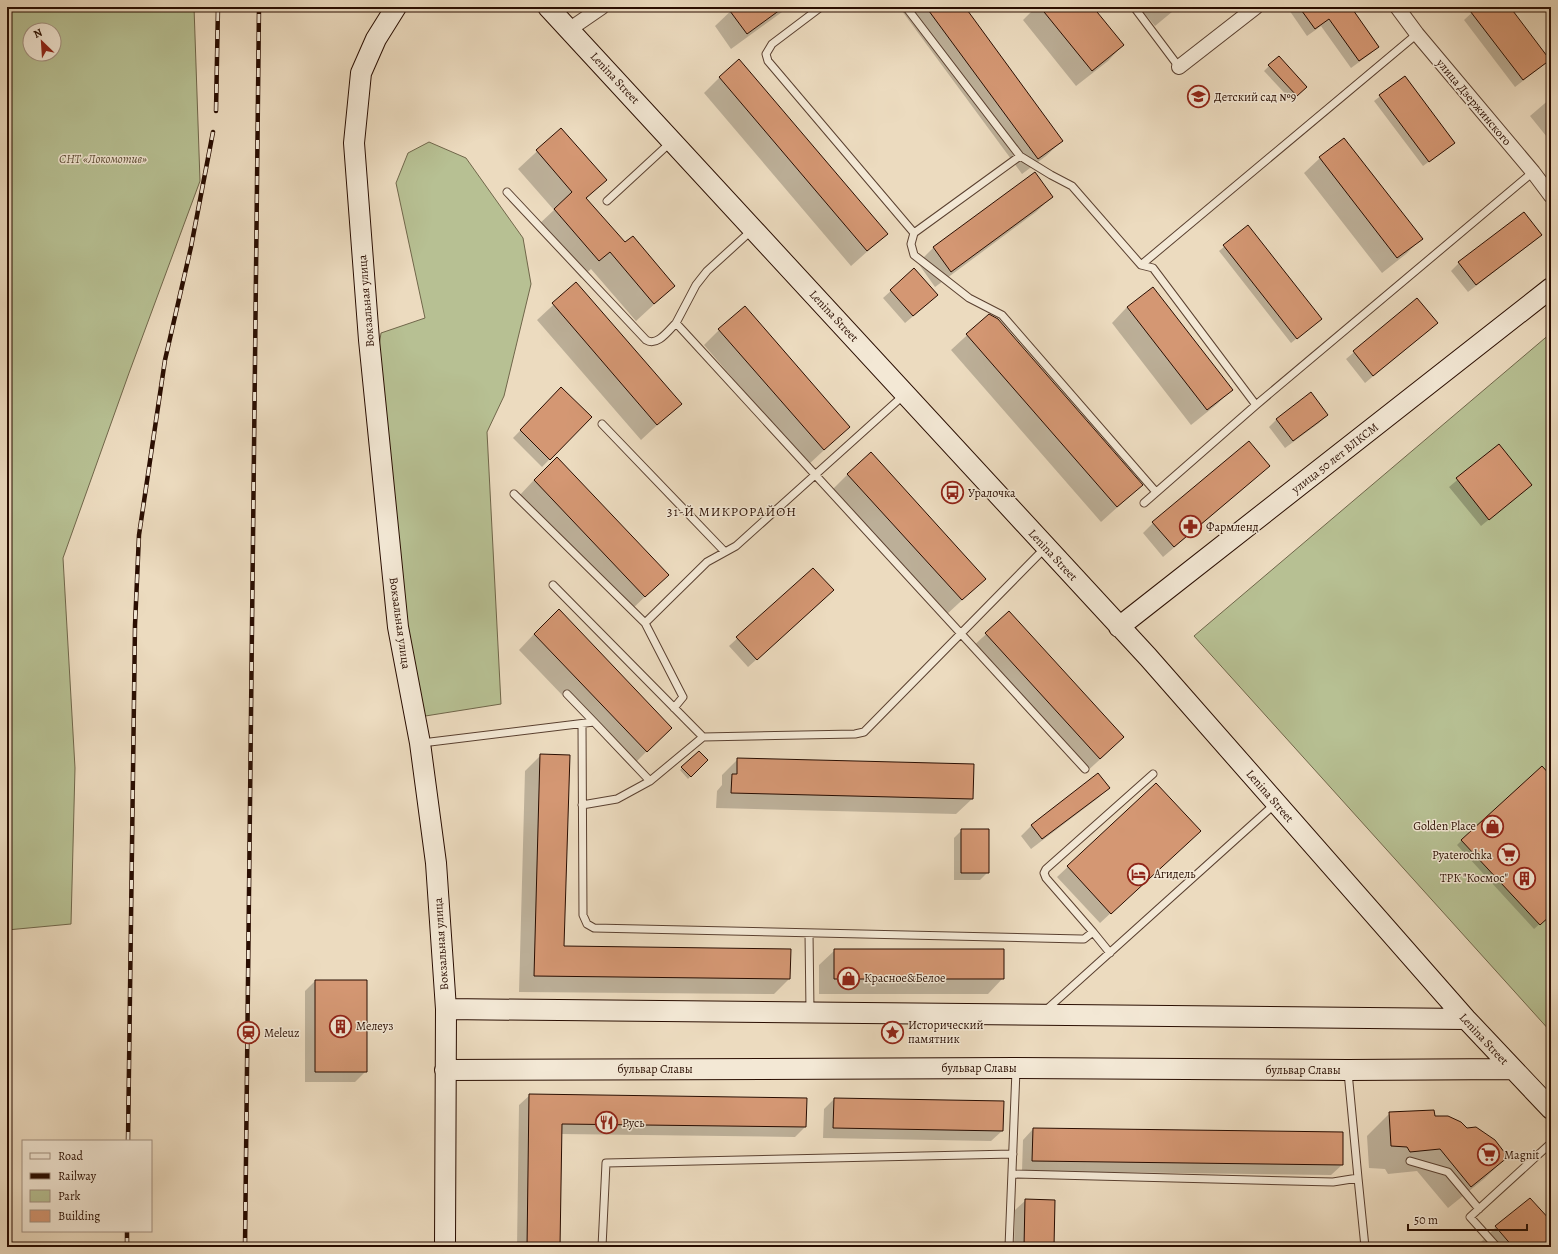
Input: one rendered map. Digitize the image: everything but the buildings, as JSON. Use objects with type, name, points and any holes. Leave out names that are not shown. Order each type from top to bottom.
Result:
[{"type":"street","name":"Вокзальная улица","points":[[396,7],[376,39],[361,73],[354,144],[369,340],[398,627],[420,743],[436,863],[446,1009],[445,1247]]},
{"type":"street","name":"Lenina Street","points":[[548,7],[570,29],[1119,627],[1153,662],[1466,1019],[1551,1109]]},
{"type":"street","points":[[570,29],[602,7]]},
{"type":"street","name":"улица Дзержинского","points":[[1397,7],[1417,34],[1533,172],[1551,196]]},
{"type":"street","points":[[1179,67],[1252,8]]},
{"type":"street","name":"улица 50 лет ВЛКСМ","points":[[1119,627],[1551,288]]},
{"type":"street","points":[[446,1009],[1466,1019]]},
{"type":"street","name":"бульвар Славы","points":[[445,1070],[1016,1068],[1348,1070],[1512,1069]]},
{"type":"lane","points":[[821,7],[772,44],[766,54],[768,61],[914,233]]},
{"type":"lane","points":[[906,7],[1020,156],[1038,168],[1072,186],[1141,265],[1153,268],[1256,405]]},
{"type":"lane","points":[[1134,7],[1179,67]]},
{"type":"lane","points":[[1141,265],[1417,34]]},
{"type":"lane","points":[[607,201],[673,141]]},
{"type":"lane","points":[[1020,156],[914,233],[912,244],[914,255],[969,298],[1002,315],[1156,492]]},
{"type":"lane","points":[[1144,503],[1256,405],[1533,172]]},
{"type":"lane","points":[[507,192],[650,343],[656,342],[676,323],[696,285],[707,271],[753,229]]},
{"type":"lane","points":[[676,323],[1085,769]]},
{"type":"lane","points":[[645,623],[707,562],[736,546],[905,394]]},
{"type":"lane","points":[[602,424],[725,552]]},
{"type":"lane","points":[[514,494],[645,623],[682,698],[674,708]]},
{"type":"lane","points":[[582,805],[617,799],[650,781],[703,737],[855,734],[864,732],[1046,547]]},
{"type":"lane","points":[[553,585],[703,737]]},
{"type":"lane","points":[[567,694],[650,781]]},
{"type":"lane","points":[[420,743],[594,722]]},
{"type":"lane","points":[[582,724],[583,915],[587,924],[594,928],[1081,939],[1084,939],[1093,932]]},
{"type":"lane","points":[[1110,953],[1046,878],[1044,873],[1046,869],[1153,774]]},
{"type":"lane","points":[[1041,1015],[1276,803]]},
{"type":"lane","points":[[809,933],[810,1013]]},
{"type":"lane","points":[[1009,1247],[1016,1068]]},
{"type":"lane","points":[[1348,1070],[1365,1247]]},
{"type":"lane","points":[[1496,1247],[1470,1217],[1551,1143]]},
{"type":"lane","points":[[602,1247],[606,1163],[1013,1154]]},
{"type":"lane","points":[[1410,1161],[1448,1172],[1479,1209]]},
{"type":"lane","points":[[1012,1174],[1333,1182],[1358,1178]]},
{"type":"green space","name":"СНТ «Локомотив»","points":[[7,7],[194,7],[200,181],[63,558],[75,768],[71,924],[7,930]]},
{"type":"green space","points":[[429,142],[466,158],[523,238],[531,284],[504,396],[487,432],[501,704],[419,717],[414,691],[378,353],[381,333],[425,318],[396,183],[408,153]]},
{"type":"green space","points":[[1551,333],[1551,1032],[1194,636]]},
{"type":"railway","points":[[216,111],[218,7]]},
{"type":"railway","points":[[245,1247],[259,7]]},
{"type":"railway","points":[[128,1140],[135,625],[139,535],[165,360],[191,247],[213,132]]},
{"type":"railway","points":[[127,1232],[127,1247]]},
{"type":"place","name":"Детский сад №9","points":[[1199,97]]},
{"type":"place","name":"Уралочка","points":[[952,493]]},
{"type":"place","name":"Фармленд","points":[[1190,527]]},
{"type":"place","name":"Golden Place","points":[[1492,826]]},
{"type":"place","name":"Pyaterochka","points":[[1508,855]]},
{"type":"place","name":"Агидель","points":[[1139,874]]},
{"type":"place","name":"ТРК \"Космос\"","points":[[1524,878]]},
{"type":"place","name":"Красное&Белое","points":[[848,978]]},
{"type":"place","name":"Мелеуз","points":[[341,1026]]},
{"type":"place","name":"Исторический памятник","points":[[893,1032]]},
{"type":"place","name":"Meleuz","points":[[248,1033]]},
{"type":"place","name":"Русь","points":[[607,1123]]},
{"type":"place","name":"Magnit","points":[[1489,1155]]},
{"type":"district","name":"31-Й МИКРОРАЙОН","points":[[732,511]]}]
